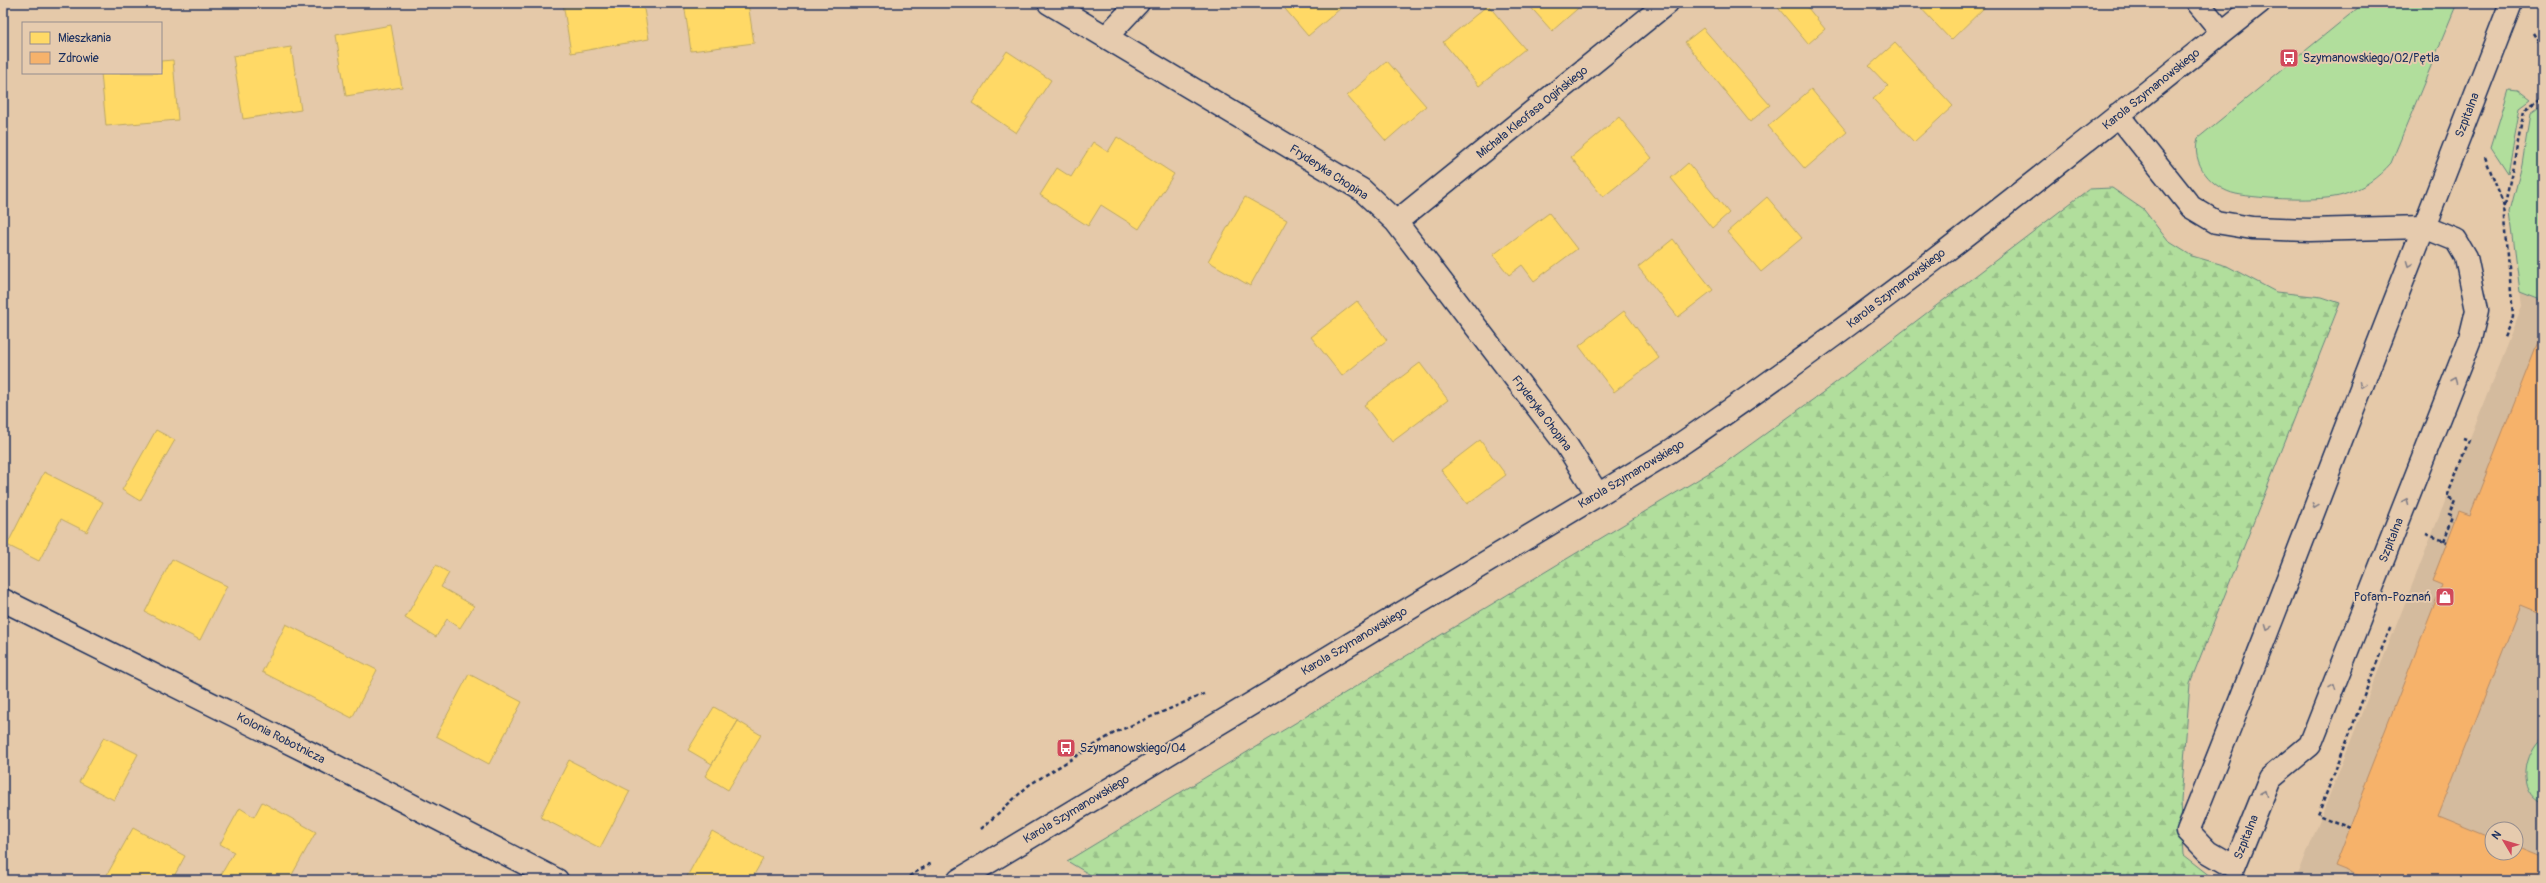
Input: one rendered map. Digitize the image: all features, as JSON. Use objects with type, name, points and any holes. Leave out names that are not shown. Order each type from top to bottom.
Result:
[{"type":"street","name":"Fryderyka Chopina","points":[[1049,3],[1362,190],[1396,222],[1567,446],[1598,495]]},
{"type":"street","points":[[1106,36],[1138,3]]},
{"type":"street","name":"Michała Kleofasa Ogińskiego","points":[[1396,222],[1667,3]]},
{"type":"street","points":[[2198,3],[2222,32]]},
{"type":"street","name":"Karola Szymanowskiego","points":[[959,880],[1669,452],[1772,383],[2118,115],[2259,3]]},
{"type":"street","name":"Szpitalna","points":[[2424,227],[2456,240],[2466,257],[2477,310],[2470,339],[2310,745],[2270,778],[2234,867],[2208,852],[2188,831],[2511,3]]},
{"type":"street","points":[[2118,115],[2191,207],[2216,222],[2252,228],[2309,230],[2424,227]]},
{"type":"street","name":"Kolonia Robotnicza","points":[[3,600],[307,752],[557,880]]},
{"type":"path","points":[[2530,29],[2543,50]]},
{"type":"path","points":[[2504,206],[2524,111],[2543,98]]},
{"type":"path","points":[[2444,541],[2453,516],[2449,514],[2454,500],[2447,497],[2469,440],[2463,438]]},
{"type":"path","points":[[2423,533],[2447,542]]},
{"type":"shaded area","points":[[2543,105],[2543,880],[2296,880],[2522,306],[2510,211],[2522,165],[2530,114]]},
{"type":"green space","points":[[2364,3],[2457,3],[2391,163],[2375,178],[2357,190],[2333,197],[2290,199],[2247,196],[2227,191],[2211,181],[2205,174],[2197,157],[2196,147],[2198,138]]},
{"type":"green space","points":[[2509,89],[2518,90],[2531,100],[2520,108],[2508,173],[2491,147]]},
{"type":"green space","points":[[2540,107],[2543,111],[2543,301],[2520,292],[2510,211],[2522,165],[2530,114]]},
{"type":"green space","points":[[2112,188],[2144,210],[2168,241],[2192,256],[2227,266],[2276,292],[2322,297],[2340,303],[2190,683],[2181,801],[2184,855],[2216,880],[1099,880],[1067,861],[1722,465],[1822,393],[2089,189]]},
{"type":"green space","points":[[2543,736],[2543,804],[2534,798],[2528,790],[2525,781],[2525,771],[2531,752],[2536,743]]},
{"type":"building: Mieszkania","points":[[563,3],[643,3],[649,39],[571,53]]},
{"type":"building: Mieszkania","points":[[684,3],[748,3],[754,43],[691,51]]},
{"type":"building: Mieszkania","points":[[1280,3],[1347,3],[1308,36]]},
{"type":"building: Mieszkania","points":[[1527,3],[1584,3],[1552,31]]},
{"type":"building: Mieszkania","points":[[1774,3],[1804,3],[1825,29],[1808,44]]},
{"type":"building: Mieszkania","points":[[1916,3],[1989,3],[1951,40]]},
{"type":"building: Mieszkania","points":[[1488,5],[1525,49],[1479,86],[1443,42]]},
{"type":"building: Mieszkania","points":[[391,25],[402,87],[346,96],[336,35]]},
{"type":"building: Mieszkania","points":[[1703,28],[1770,105],[1750,122],[1685,42]]},
{"type":"building: Mieszkania","points":[[1895,43],[1953,106],[1914,142],[1873,99],[1888,86],[1869,66]]},
{"type":"building: Mieszkania","points":[[291,47],[301,110],[243,119],[233,56]]},
{"type":"building: Mieszkania","points":[[1007,51],[1051,80],[1016,133],[972,103]]},
{"type":"building: Mieszkania","points":[[173,60],[178,120],[106,126],[101,74],[162,74],[162,61]]},
{"type":"building: Mieszkania","points":[[1387,61],[1426,106],[1386,141],[1347,96]]},
{"type":"building: Mieszkania","points":[[1811,89],[1847,132],[1805,169],[1768,126]]},
{"type":"building: Mieszkania","points":[[1619,117],[1652,158],[1603,197],[1571,157]]},
{"type":"building: Mieszkania","points":[[1117,137],[1174,174],[1139,229],[1101,205],[1088,226],[1040,195],[1057,168],[1071,177],[1093,142],[1108,152]]},
{"type":"building: Mieszkania","points":[[1688,163],[1729,213],[1712,228],[1671,178]]},
{"type":"building: Mieszkania","points":[[1245,197],[1287,220],[1250,286],[1208,261]]},
{"type":"building: Mieszkania","points":[[1767,197],[1802,238],[1761,272],[1727,232]]},
{"type":"building: Mieszkania","points":[[1549,213],[1577,249],[1534,281],[1522,265],[1509,275],[1493,255]]},
{"type":"building: Mieszkania","points":[[1673,239],[1713,290],[1678,317],[1638,267]]},
{"type":"building: Mieszkania","points":[[1357,301],[1387,340],[1342,376],[1311,337]]},
{"type":"building: Mieszkania","points":[[1624,311],[1659,358],[1614,392],[1579,346]]},
{"type":"building: Mieszkania","points":[[1420,363],[1448,400],[1392,442],[1364,405]]},
{"type":"building: Mieszkania","points":[[156,430],[175,440],[140,501],[122,490]]},
{"type":"building: Mieszkania","points":[[1480,440],[1506,475],[1467,504],[1441,470]]},
{"type":"building: Mieszkania","points":[[44,472],[103,502],[87,532],[61,519],[39,561],[7,545]]},
{"type":"building: Mieszkania","points":[[172,559],[227,586],[200,640],[145,612]]},
{"type":"building: Mieszkania","points":[[436,565],[449,573],[441,587],[474,606],[460,628],[447,619],[436,637],[405,618]]},
{"type":"building: Mieszkania","points":[[286,624],[377,670],[352,718],[262,672]]},
{"type":"building: Mieszkania","points":[[469,674],[522,702],[489,764],[436,736]]},
{"type":"building: Mieszkania","points":[[3,689],[8,692],[3,702]]},
{"type":"building: Mieszkania","points":[[714,707],[738,721],[712,764],[688,750]]},
{"type":"building: Mieszkania","points":[[738,721],[761,735],[728,790],[705,776]]},
{"type":"building: Mieszkania","points":[[104,737],[138,754],[114,800],[79,782]]},
{"type":"building: Mieszkania","points":[[569,760],[630,791],[600,848],[540,817]]},
{"type":"building: Mieszkania","points":[[262,802],[316,832],[289,880],[218,880],[234,852],[220,844],[240,808],[254,817]]},
{"type":"building: Mieszkania","points":[[133,828],[185,856],[172,880],[104,880]]},
{"type":"building: Mieszkania","points":[[712,831],[763,859],[751,880],[685,880]]},
{"type":"building: Mieszkania","points":[[357,873],[371,880],[354,880]]},
{"type":"building: Zdrowie","points":[[2543,329],[2543,546],[2541,551],[2543,552],[2543,614],[2521,605],[2438,816],[2484,835],[2484,861],[2524,861],[2524,850],[2543,858],[2543,880],[2370,880],[2335,866],[2365,788],[2363,787],[2442,585],[2432,581],[2459,511],[2470,515]]},
{"type":"place","name":"Szymanowskiego/02/Pętla","points":[[2289,58]]},
{"type":"place","name":"Pofam-Poznań","points":[[2445,597]]},
{"type":"place","name":"Szymanowskiego/04","points":[[1066,748]]}]
